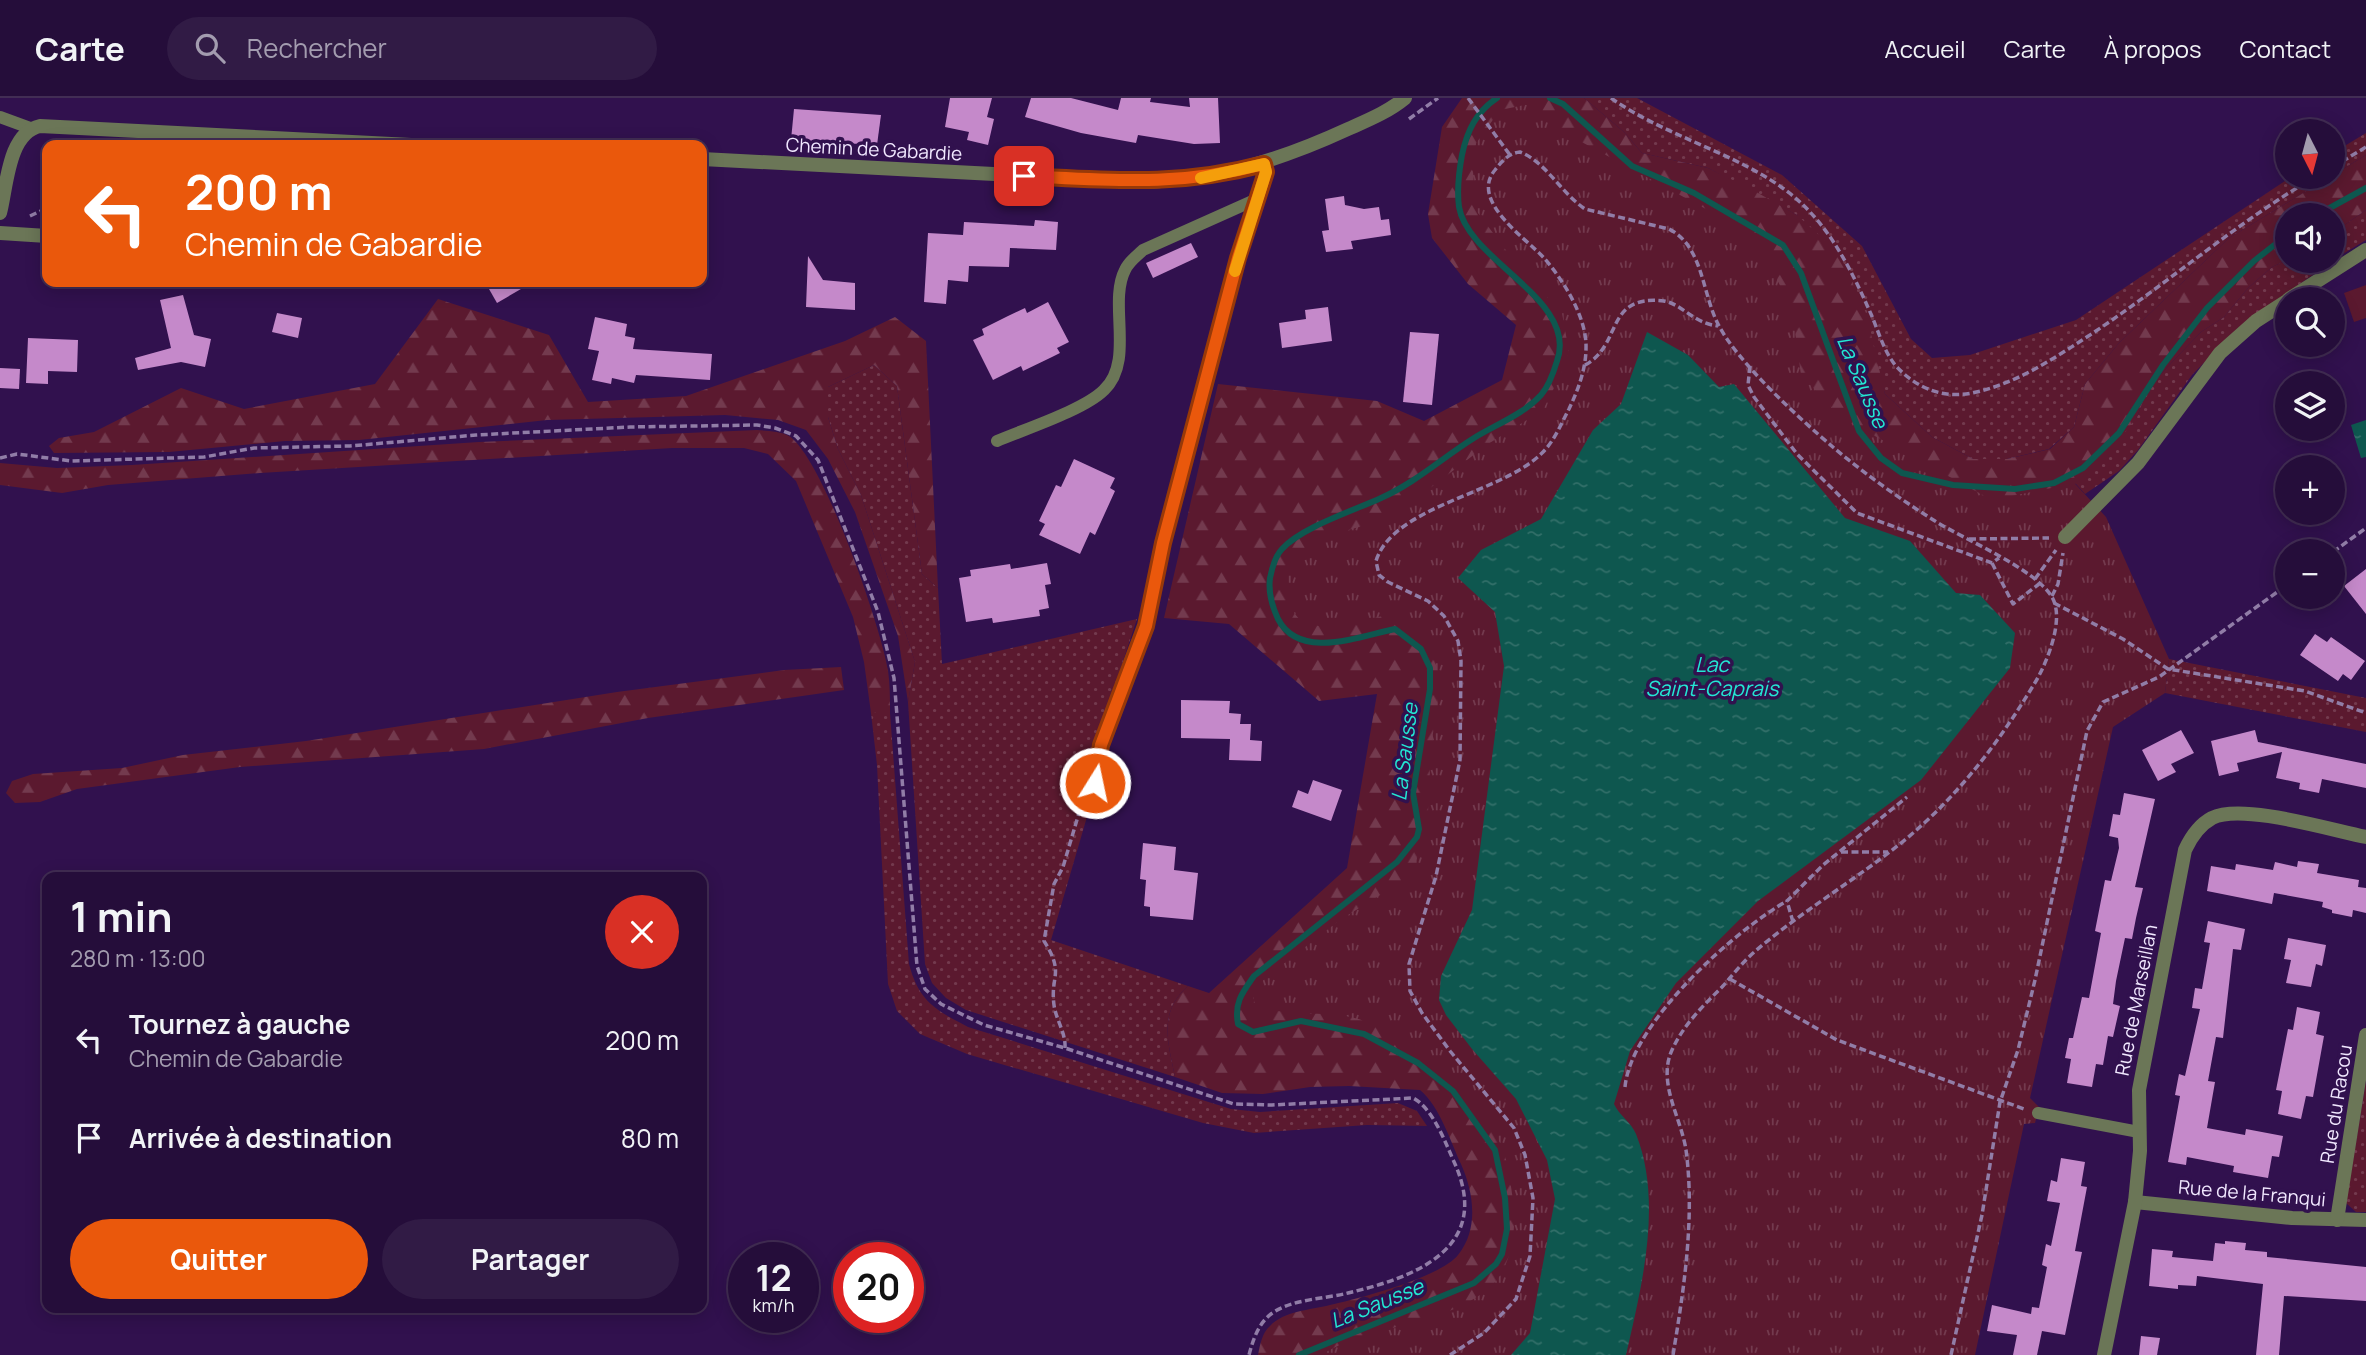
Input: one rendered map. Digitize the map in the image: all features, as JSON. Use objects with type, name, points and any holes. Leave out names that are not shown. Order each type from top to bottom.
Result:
[{"type":"street","name":"Chemin de Gabardie","points":[[707,159],[1148,182],[1205,177],[1264,164],[1385,112],[1405,98]]},
{"type":"street","points":[[0,213],[18,142],[30,128],[50,125],[224,140]]},
{"type":"street","points":[[0,233],[42,236]]},
{"type":"street","points":[[2308,287],[2366,250]]},
{"type":"street","points":[[2065,537],[2138,463],[2220,353],[2256,321],[2275,309]]},
{"type":"street","name":"Rue de Marseillan","points":[[2104,1355],[2135,1202],[2138,1090],[2185,850],[2197,830],[2212,818],[2236,812],[2366,837]]},
{"type":"street","name":"Rue du Racou","points":[[2337,1220],[2366,1035]]},
{"type":"street","name":"Rue de la Franqui","points":[[2135,1202],[2337,1220],[2366,1220]]},
{"type":"lane","points":[[0,117],[30,128]]},
{"type":"lane","points":[[1095,783],[1101,745],[1146,626],[1166,530],[1266,172],[1264,164]]},
{"type":"lane","points":[[997,441],[1090,400],[1113,379],[1119,352],[1122,279],[1132,260],[1143,250],[1257,199]]},
{"type":"lane","points":[[2038,1113],[2138,1132]]},
{"type":"path","points":[[1407,120],[1417,116],[1438,98]]},
{"type":"path","points":[[1468,98],[1510,155]]},
{"type":"path","points":[[1611,98],[1667,131],[1783,188],[1800,203],[1844,256],[1895,365],[1918,386],[1943,394],[1970,393],[2004,384],[2047,363],[2125,312],[2268,205],[2295,189]]},
{"type":"path","points":[[2345,160],[2366,147]]},
{"type":"path","points":[[1450,1355],[1485,1334],[1516,1299],[1530,1256],[1533,1198],[1525,1155],[1514,1128],[1443,1041],[1422,1013],[1410,991],[1409,964],[1436,876],[1460,760],[1461,661],[1458,641],[1444,616],[1428,601],[1379,575],[1376,561],[1384,544],[1417,519],[1488,488],[1541,455],[1556,434],[1572,402],[1585,365],[1583,324],[1545,258],[1517,235],[1493,202],[1489,182],[1492,174],[1510,155],[1520,152],[1526,154],[1585,209],[1669,229],[1682,236],[1692,249],[1718,326],[1750,366],[1835,449],[1936,522],[2035,579],[2052,596],[2054,603],[2055,630],[2050,653],[2008,729],[1972,776],[1888,852],[1750,956],[1687,1022],[1670,1053],[1667,1074],[1686,1148],[1688,1215],[1683,1294],[1673,1355]]},
{"type":"path","points":[[1585,365],[1608,344],[1619,314],[1626,307],[1659,301],[1669,302],[1702,324],[1718,326]]},
{"type":"path","points":[[1750,366],[1748,385],[1754,397],[1797,454],[1857,513],[1992,563],[2013,604],[2039,584]]},
{"type":"path","points":[[0,458],[17,454],[71,460],[204,457],[254,449],[350,446],[629,427],[757,425],[796,436],[818,460],[887,642],[894,678],[911,915],[917,966],[925,989],[941,1004],[984,1025],[1065,1048],[1234,1104],[1272,1105],[1413,1098],[1427,1110],[1455,1163],[1466,1200],[1462,1232],[1452,1245],[1439,1257],[1401,1275],[1351,1293],[1286,1306],[1272,1313],[1262,1323],[1249,1355]]},
{"type":"path","points":[[2345,543],[2366,528]]},
{"type":"path","points":[[1968,539],[2065,537]]},
{"type":"path","points":[[2035,579],[2065,537]]},
{"type":"path","points":[[2052,596],[2058,584],[2065,537]]},
{"type":"path","points":[[1992,563],[2000,558]]},
{"type":"path","points":[[1951,1355],[1982,1215],[2000,1102],[2018,1050],[2035,980],[2087,731],[2103,702],[2146,685],[2275,593]]},
{"type":"path","points":[[2054,603],[2123,639],[2168,669],[2305,691],[2366,713]]},
{"type":"path","points":[[1065,1048],[1054,1003],[1058,973],[1055,957],[1044,942],[1054,884],[1063,867],[1081,801],[1095,783]]},
{"type":"path","points":[[1625,1087],[1626,1072],[1646,1036],[1677,994],[1737,935],[1760,916],[1787,901],[1839,852],[1907,797]]},
{"type":"path","points":[[1839,852],[1888,852]]},
{"type":"path","points":[[1787,901],[1793,922]]},
{"type":"path","points":[[1730,979],[1837,1040],[2000,1102],[2038,1113]]},
{"type":"green space","points":[[1462,98],[1584,98],[1624,132],[1642,153],[1708,168],[1797,215],[1839,253],[1866,313],[1885,394],[1932,437],[1973,459],[2007,459],[2050,449],[2074,427],[2085,384],[2119,343],[2229,238],[2275,210],[2275,266],[2248,288],[2224,317],[2201,332],[2148,388],[2137,417],[2090,474],[2072,486],[1434,1053],[1507,1130],[1522,1257],[1468,1309],[1340,1355],[1258,1355],[1265,1332],[1282,1317],[1398,1286],[1449,1263],[1465,1245],[1469,1234],[1472,1222],[1471,1199],[1465,1175],[1444,1124],[1420,1090],[1349,1086],[1310,1087],[1263,1094],[1222,1093],[1175,1077],[1168,1028],[1172,1006],[1179,996],[1188,986],[1209,993],[1347,868],[1377,694],[1319,701],[1229,624],[1164,618],[1218,384],[1377,401],[1424,421],[1502,380],[1516,325],[1468,284],[1432,238],[1428,214],[1442,127]]},
{"type":"green space","points":[[1584,98],[1637,98],[1782,175],[1862,246],[1911,339],[1932,358],[1970,355],[2076,320],[2275,188],[2310,189],[2287,203],[2275,203],[2275,210],[2229,238],[2119,343],[2085,384],[2074,427],[2049,449],[2007,459],[1973,459],[1932,437],[1885,394],[1878,371],[1797,215],[1708,168],[1642,153],[1624,132]]},
{"type":"green space","points":[[1534,103],[1565,133],[1717,215],[1767,259],[1792,310],[1801,375],[1842,418],[1992,500],[2056,487],[2066,474],[2106,517],[2169,659],[2165,693],[2113,727],[2030,1098],[2039,1107],[2035,1123],[2024,1124],[1975,1355],[1321,1355],[1362,1337],[1428,1319],[1469,1302],[1496,1281],[1508,1260],[1511,1248],[1513,1200],[1504,1153],[1477,1108],[1451,1081],[1422,1058],[1367,1022],[1337,1015],[1279,1011],[1255,1003],[1253,997],[1264,979],[1340,920],[1409,877],[1427,834],[1431,747],[1440,685],[1432,644],[1410,625],[1387,615],[1328,629],[1300,620],[1289,607],[1287,574],[1327,536],[1359,527],[1408,505],[1488,444],[1543,410],[1569,352],[1562,313],[1517,265],[1475,209],[1472,149],[1500,110]]},
{"type":"green space","points":[[2366,133],[2366,155],[2345,168],[2345,146]]},
{"type":"green space","points":[[2366,155],[2366,210],[2345,225],[2345,203],[2287,203],[2310,189],[2345,189],[2345,168]]},
{"type":"green space","points":[[2366,210],[2366,240],[2345,253],[2345,225]]},
{"type":"green space","points":[[2275,266],[2275,273],[2315,273],[2296,287],[2275,287],[2275,302],[2238,328],[2192,375],[2138,450],[2119,471],[2085,494],[2067,474],[2137,417],[2148,388],[2201,332],[2224,317],[2248,288]]},
{"type":"green space","points":[[2366,285],[2366,318],[2354,322],[2345,293]]},
{"type":"green space","points":[[438,299],[549,335],[588,402],[686,396],[845,341],[895,317],[926,341],[938,588],[922,574],[897,386],[874,365],[828,387],[828,417],[838,449],[861,495],[915,662],[908,702],[898,636],[855,512],[828,459],[806,430],[778,420],[725,415],[547,420],[359,440],[285,441],[169,452],[54,453],[49,446],[59,438],[94,432],[181,388],[244,409],[375,384]]},
{"type":"green space","points":[[874,365],[897,386],[922,574],[938,588],[942,664],[1137,619],[1092,754],[1089,810],[1051,940],[1188,986],[1172,1006],[1169,1017],[1168,1040],[1175,1077],[966,1010],[946,998],[932,983],[925,964],[908,702],[915,662],[861,495],[838,449],[828,417],[828,387]]},
{"type":"green space","points":[[757,430],[789,436],[803,451],[818,476],[849,545],[874,618],[889,675],[890,713],[871,713],[864,662],[853,617],[796,481],[768,454],[744,448],[672,448],[260,473],[108,485],[62,493],[0,485],[0,463],[57,468],[132,465],[479,442]]},
{"type":"green space","points":[[2169,659],[2366,698],[2366,732],[2165,693]]},
{"type":"green space","points":[[841,667],[844,690],[648,718],[484,749],[240,767],[77,789],[40,802],[15,803],[6,793],[12,781],[33,774],[122,768],[183,755],[306,741],[617,692],[784,670]]},
{"type":"green space","points":[[871,713],[890,713],[909,964],[918,987],[938,1010],[968,1027],[1231,1109],[1260,1112],[1398,1103],[1417,1111],[1427,1126],[1367,1125],[1254,1133],[1203,1123],[967,1054],[920,1034],[897,1011],[888,984],[877,765]]},
{"type":"green space","points":[[2366,1081],[2366,1212],[2356,1212],[2346,1203]]},
{"type":"water","name":"Lac Saint-Caprais","points":[[1647,332],[1688,355],[1719,387],[1734,384],[1845,518],[1910,541],[1956,593],[1980,595],[2015,633],[2010,668],[1921,780],[1758,901],[1676,983],[1630,1051],[1614,1104],[1636,1134],[1644,1160],[1649,1215],[1643,1272],[1626,1355],[1511,1355],[1530,1333],[1555,1199],[1547,1160],[1516,1099],[1472,1049],[1446,1015],[1439,1000],[1441,976],[1472,910],[1504,666],[1495,612],[1458,578],[1481,550],[1541,519],[1593,430],[1621,404]]},
{"type":"water","points":[[2366,420],[2366,457],[2361,458],[2351,425]]},
{"type":"building","points":[[950,98],[992,98],[987,117],[994,119],[988,145],[967,140],[969,132],[945,127]]},
{"type":"building","points":[[1031,98],[1071,98],[1118,110],[1121,98],[1151,98],[1150,102],[1190,107],[1189,98],[1218,98],[1220,143],[1194,144],[1138,135],[1136,143],[1081,133],[1025,117]]},
{"type":"building","points":[[794,109],[881,115],[877,145],[791,140]]},
{"type":"building","points":[[1344,196],[1345,205],[1364,209],[1379,207],[1381,220],[1389,219],[1391,235],[1351,241],[1353,249],[1326,252],[1322,231],[1329,230],[1325,199]]},
{"type":"building","points":[[1035,220],[1058,222],[1056,250],[1010,248],[1009,267],[969,266],[968,282],[948,280],[946,304],[924,302],[928,233],[963,235],[964,222],[1034,226]]},
{"type":"building","points":[[1191,243],[1198,257],[1153,278],[1146,263]]},
{"type":"building","points":[[808,256],[823,280],[855,283],[855,310],[806,307]]},
{"type":"building","points":[[492,287],[524,287],[497,303],[489,289]]},
{"type":"building","points":[[183,295],[194,335],[211,339],[205,367],[181,362],[138,370],[135,358],[171,348],[160,300]]},
{"type":"building","points":[[1048,302],[1069,342],[1057,348],[1060,353],[1052,357],[1023,371],[1021,366],[993,380],[973,340],[984,335],[982,329],[1025,308],[1027,313]]},
{"type":"building","points":[[1328,307],[1332,341],[1282,348],[1279,323],[1306,319],[1305,310]]},
{"type":"building","points":[[277,313],[302,318],[298,338],[272,332]]},
{"type":"building","points":[[595,317],[627,324],[625,336],[635,338],[633,349],[712,354],[710,380],[636,375],[634,383],[612,378],[611,384],[592,380],[599,351],[588,349]]},
{"type":"building","points":[[1410,332],[1439,334],[1432,405],[1403,402]]},
{"type":"building","points":[[28,338],[78,340],[77,372],[48,371],[48,384],[26,383]]},
{"type":"building","points":[[0,368],[20,369],[19,389],[0,388]]},
{"type":"building","points":[[1074,459],[1115,478],[1110,488],[1115,491],[1095,535],[1090,532],[1080,554],[1039,535],[1045,524],[1039,521],[1056,485],[1061,487]]},
{"type":"building","points":[[1047,563],[1051,584],[1045,585],[1049,608],[1039,610],[1040,616],[993,623],[992,618],[966,622],[959,578],[971,576],[970,570],[1010,564],[1011,569]]},
{"type":"building","points":[[2366,569],[2366,614],[2345,587]]},
{"type":"building","points":[[2315,634],[2327,642],[2331,637],[2365,661],[2351,680],[2343,674],[2338,681],[2300,655]]},
{"type":"building","points":[[1181,700],[1230,701],[1229,713],[1241,714],[1240,724],[1251,724],[1250,740],[1262,741],[1261,761],[1229,760],[1230,739],[1181,738]]},
{"type":"building","points":[[2181,730],[2194,753],[2171,764],[2176,772],[2158,781],[2142,750]]},
{"type":"building","points":[[2255,730],[2258,742],[2366,764],[2366,788],[2322,779],[2319,793],[2299,789],[2300,783],[2276,778],[2282,752],[2237,763],[2239,771],[2219,776],[2211,741]]},
{"type":"building","points":[[1313,780],[1342,790],[1331,821],[1292,807],[1298,790],[1308,794]]},
{"type":"building","points":[[2124,793],[2155,799],[2135,887],[2143,888],[2132,939],[2125,938],[2116,981],[2113,1004],[2120,1006],[2113,1037],[2108,1036],[2103,1065],[2096,1064],[2092,1087],[2067,1083],[2071,1059],[2065,1058],[2069,1038],[2073,1038],[2082,997],[2089,998],[2101,933],[2095,931],[2105,880],[2111,881],[2119,848],[2118,838],[2109,836],[2113,814],[2120,815]]},
{"type":"building","points":[[1143,843],[1176,847],[1174,870],[1198,873],[1193,920],[1150,916],[1150,907],[1144,906],[1146,880],[1140,879]]},
{"type":"building","points":[[2298,861],[2319,864],[2317,873],[2359,880],[2358,887],[2366,888],[2366,913],[2353,910],[2352,917],[2332,913],[2332,910],[2322,907],[2323,902],[2274,893],[2272,904],[2207,891],[2211,866],[2235,870],[2236,864],[2273,870],[2275,862],[2297,867]]},
{"type":"building","points":[[2208,921],[2245,929],[2241,950],[2233,949],[2223,1038],[2216,1037],[2208,1081],[2215,1082],[2207,1128],[2245,1135],[2246,1129],[2283,1136],[2279,1157],[2272,1156],[2268,1178],[2233,1172],[2234,1166],[2187,1157],[2186,1165],[2168,1162],[2180,1096],[2175,1095],[2179,1074],[2185,1076],[2200,1009],[2192,1008],[2195,988],[2202,989],[2210,943],[2204,942]]},
{"type":"building","points":[[2288,938],[2326,945],[2322,966],[2316,964],[2311,987],[2286,983],[2291,960],[2284,959]]},
{"type":"building","points":[[2297,1007],[2320,1012],[2316,1034],[2324,1036],[2313,1097],[2306,1096],[2301,1119],[2278,1114],[2282,1091],[2276,1090],[2288,1029],[2293,1030]]},
{"type":"building","points":[[2061,1158],[2085,1162],[2081,1186],[2087,1187],[2075,1251],[2082,1252],[2065,1335],[2042,1331],[2037,1355],[2013,1355],[2017,1335],[1987,1331],[1992,1305],[2031,1314],[2032,1307],[2039,1308],[2047,1267],[2042,1265],[2046,1244],[2051,1246],[2060,1203],[2047,1201],[2051,1180],[2057,1182]]},
{"type":"building","points":[[2225,1241],[2246,1243],[2245,1250],[2267,1252],[2267,1257],[2366,1267],[2366,1301],[2284,1296],[2279,1355],[2256,1355],[2263,1284],[2197,1276],[2196,1286],[2178,1285],[2178,1289],[2149,1286],[2152,1249],[2173,1251],[2172,1257],[2213,1261],[2215,1243],[2225,1244]]},
{"type":"building","points":[[2141,1336],[2160,1338],[2157,1355],[2139,1355]]},
{"type":"waterway","name":"La Sausse","points":[[1299,1355],[1474,1283],[1496,1264],[1502,1254],[1507,1229],[1505,1198],[1495,1150],[1453,1091],[1418,1063],[1364,1034],[1301,1021],[1253,1032],[1238,1024],[1237,1017],[1240,998],[1254,976],[1397,862],[1417,837],[1419,829],[1413,793],[1430,689],[1430,668],[1421,649],[1395,629],[1332,642],[1301,639],[1288,632],[1278,619],[1270,594],[1270,578],[1276,559],[1282,549],[1302,534],[1393,492],[1474,438],[1526,408],[1544,392],[1557,361],[1559,339],[1552,319],[1538,300],[1481,245],[1467,227],[1459,207],[1459,174],[1467,138],[1478,116],[1497,98]]},
{"type":"waterway","name":"La Sausse","points":[[1550,98],[1563,104],[1632,166],[1694,193],[1783,245],[1801,273],[1859,431],[1881,458],[1902,473],[1953,485],[2015,489],[2054,483],[2083,468],[2119,433],[2163,365],[2207,308],[2254,261],[2275,244]]},
{"type":"waterway","name":"La Sausse","points":[[2339,203],[2366,188]]},
{"type":"slow traffic","points":[[1201,178],[1264,164],[1266,172],[1235,271]]},
{"type":"route","points":[[1024,176],[1148,182],[1181,181],[1233,173],[1264,164],[1266,172],[1238,258],[1163,543],[1146,626],[1101,745],[1095,783]]}]
